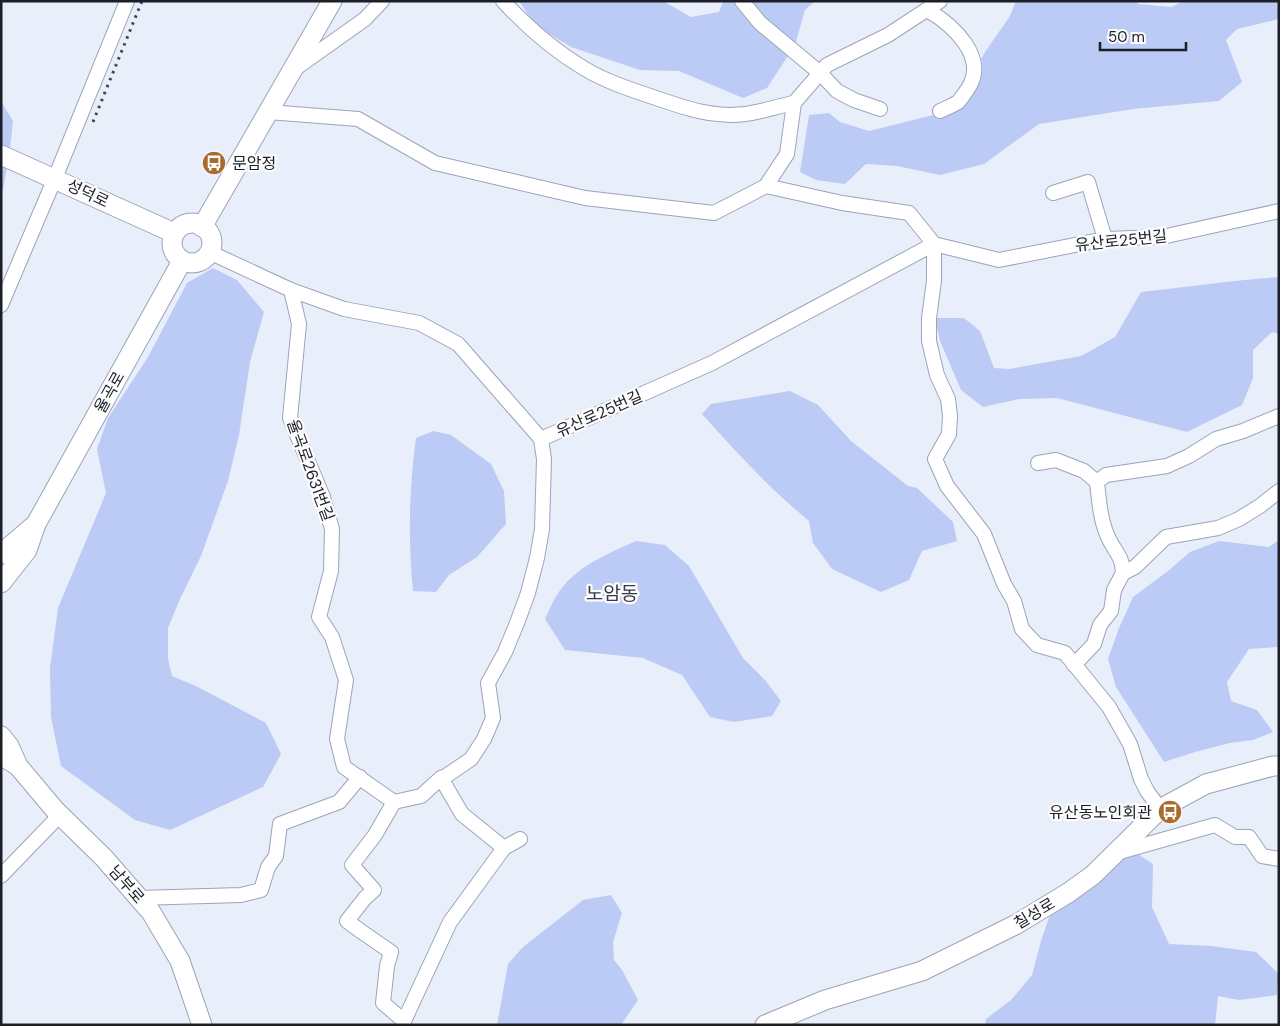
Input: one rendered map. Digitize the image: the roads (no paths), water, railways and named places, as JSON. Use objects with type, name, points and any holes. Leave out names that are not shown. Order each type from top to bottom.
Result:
[{"type":"street","points":[[1,305],[127,1]]},
{"type":"street","points":[[202,227],[332,1]]},
{"type":"street","points":[[293,70],[365,19],[382,1]]},
{"type":"street","points":[[503,1],[542,37],[586,70],[681,107],[709,114],[745,114],[794,103]]},
{"type":"street","points":[[742,1],[760,23],[820,73],[837,91],[854,100],[880,109]]},
{"type":"street","points":[[268,112],[358,119],[435,164],[585,198],[714,214],[766,186],[787,154],[794,103],[827,65],[888,35],[940,1]]},
{"type":"street","points":[[927,10],[942,19],[958,34],[971,54],[974,67],[973,83],[959,102],[940,111]]},
{"type":"street","name":"성덕로","points":[[1,155],[174,233]]},
{"type":"street","points":[[1053,193],[1088,182],[1105,239]]},
{"type":"street","points":[[766,186],[842,203],[909,213],[934,244],[934,281],[929,318],[929,341],[937,375],[948,398],[950,416],[948,434],[935,459],[947,486],[984,534],[1004,584],[1014,601],[1022,629],[1037,645],[1064,653],[1109,707],[1130,744],[1141,779],[1160,809]]},
{"type":"street","name":"유산로25번길","points":[[441,778],[471,759],[484,739],[493,718],[488,683],[505,652],[517,623],[528,593],[537,558],[542,528],[544,459],[542,439],[712,363],[934,244],[999,260],[1105,239],[1162,237],[1279,211]]},
{"type":"street","points":[[190,224],[202,227],[210,237],[209,252],[202,260],[195,263],[182,261],[177,257],[172,246],[174,233],[184,225],[190,224]]},
{"type":"street","points":[[209,252],[291,290],[344,310],[419,323],[458,344],[542,439]]},
{"type":"street","name":"율곡로","points":[[36,524],[182,261]]},
{"type":"street","name":"율곡로2631번길","points":[[291,290],[299,324],[290,418],[323,497],[332,528],[331,571],[319,617],[332,637],[346,680],[337,740],[344,767],[394,802]]},
{"type":"street","points":[[1097,482],[1106,476],[1167,466],[1189,456],[1216,439],[1243,431],[1279,416]]},
{"type":"street","points":[[1038,463],[1056,460],[1084,472],[1097,482],[1100,512],[1108,536],[1122,561],[1122,573],[1114,590],[1110,611],[1100,625],[1094,644],[1074,665]]},
{"type":"street","points":[[1122,573],[1135,567],[1166,537],[1218,528],[1260,506],[1279,490]]},
{"type":"street","points":[[1,554],[36,524]]},
{"type":"street","points":[[1,583],[26,550],[36,524]]},
{"type":"street","points":[[1,736],[9,746],[18,766]]},
{"type":"street","points":[[1,755],[18,766]]},
{"type":"street","name":"남부로","points":[[18,766],[60,815],[104,858],[151,912],[180,961],[202,1025]]},
{"type":"street","name":"칠성로","points":[[765,1025],[825,1000],[922,971],[1015,925],[1068,893],[1093,875],[1160,809],[1206,784],[1279,766]]},
{"type":"street","points":[[139,898],[241,895],[261,890],[268,867],[276,856],[280,824],[339,802],[360,777]]},
{"type":"street","points":[[504,848],[462,814],[441,778],[421,796],[394,802],[374,835],[352,865],[374,890],[365,898],[347,921],[391,952],[387,966],[383,1003],[404,1023],[450,922],[504,848],[520,839]]},
{"type":"street","points":[[1,876],[60,815]]},
{"type":"street","points":[[1116,853],[1215,825],[1235,837],[1249,837],[1262,856],[1279,859]]},
{"type":"railway","points":[[93,122],[142,1]]},
{"type":"place","name":"문암정","points":[[214,163]]},
{"type":"place","name":"유산동노인회관","points":[[1170,812]]},
{"type":"district","name":"노암동","points":[[612,593]]}]
